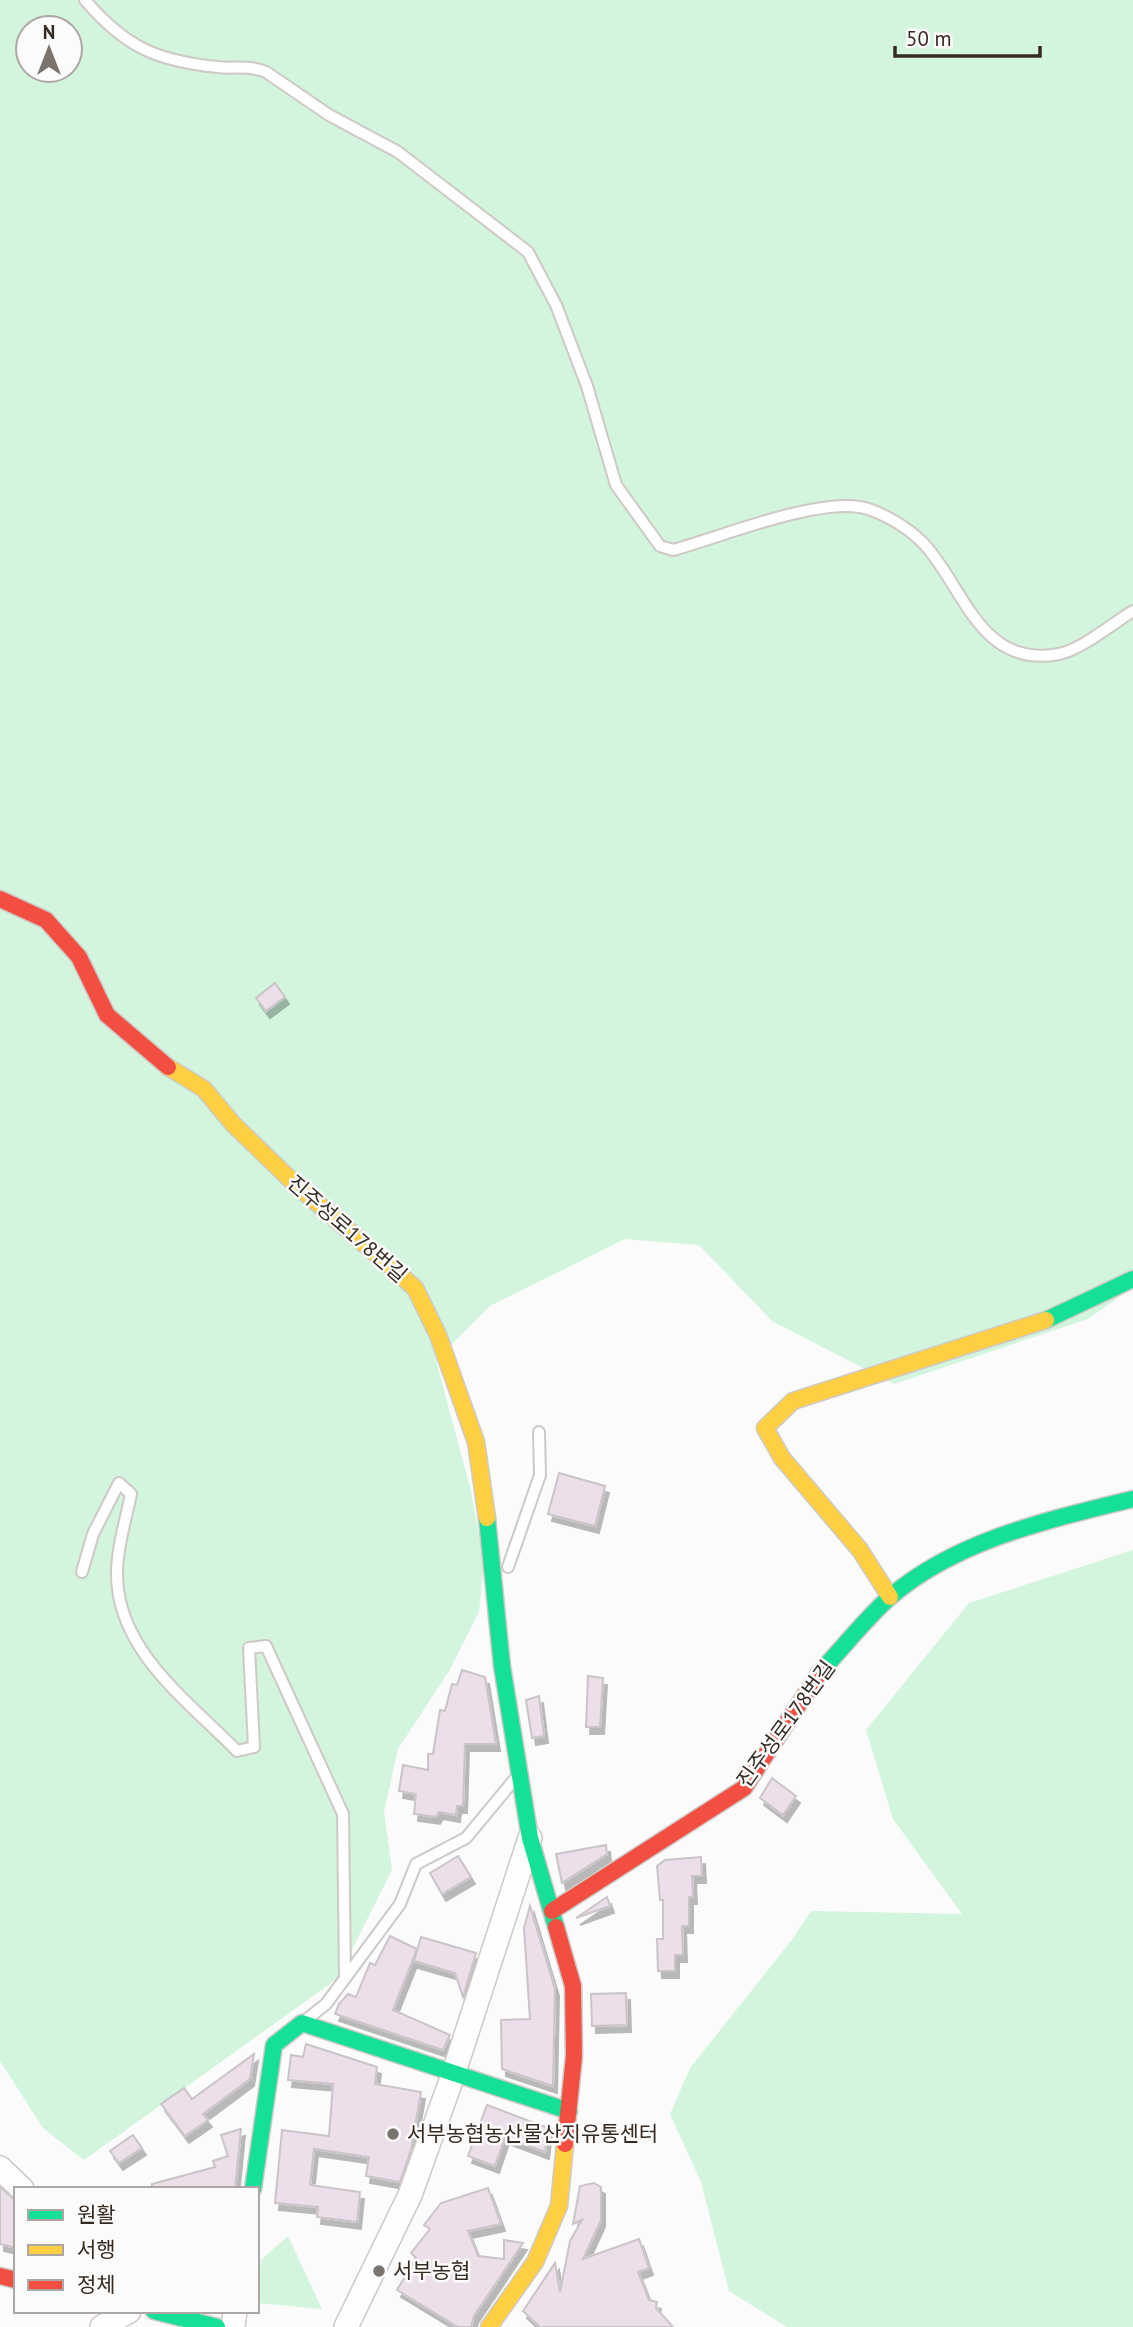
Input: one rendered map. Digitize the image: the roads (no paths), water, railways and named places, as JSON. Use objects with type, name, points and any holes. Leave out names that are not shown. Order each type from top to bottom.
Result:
[{"type":"street","name":"진주성로178번길","points":[[0,900],[46,920],[79,957],[107,1015],[157,1061],[204,1089],[233,1124],[294,1183],[415,1288],[438,1335],[476,1442],[490,1539],[502,1666],[530,1838],[573,1986],[575,2056],[559,2206],[536,2262],[489,2327]]},
{"type":"street","points":[[890,1597],[860,1550],[782,1458],[765,1428],[793,1401],[920,1358],[1032,1326],[1133,1279]]},
{"type":"street","name":"진주성로178번길","points":[[552,1911],[744,1788],[813,1680],[890,1597],[952,1555],[1037,1523],[1133,1499]]},
{"type":"street","name":"진주성로178번길","points":[[346,2327],[410,2195],[453,2075],[530,1838]]},
{"type":"street","points":[[253,2187],[274,2045],[302,2023],[453,2075],[569,2111]]},
{"type":"street","points":[[0,2168],[20,2187]]},
{"type":"street","points":[[102,2327],[125,2313]]},
{"type":"street","points":[[160,2313],[217,2327]]},
{"type":"lane","points":[[85,0],[127,40],[165,60],[220,68],[254,68],[266,72],[329,115],[398,152],[528,252],[556,305],[616,485],[660,546],[673,550],[818,508],[859,507],[882,515],[924,544],[965,608],[982,628],[1009,648],[1037,655],[1059,654],[1071,650],[1133,611]]},
{"type":"lane","points":[[508,1567],[540,1475],[540,1432]]},
{"type":"lane","points":[[82,1572],[93,1534],[119,1483],[131,1494],[117,1560],[123,1620],[143,1656],[237,1751],[254,1746],[249,1648],[266,1646],[343,1814],[345,1979]]},
{"type":"lane","points":[[302,2023],[326,2004],[400,1904],[416,1864],[466,1838],[521,1772]]},
{"type":"place","name":"서부농협농산물산지유통센터","points":[[393,2134]]},
{"type":"place","name":"서부농협","points":[[379,2271]]}]
